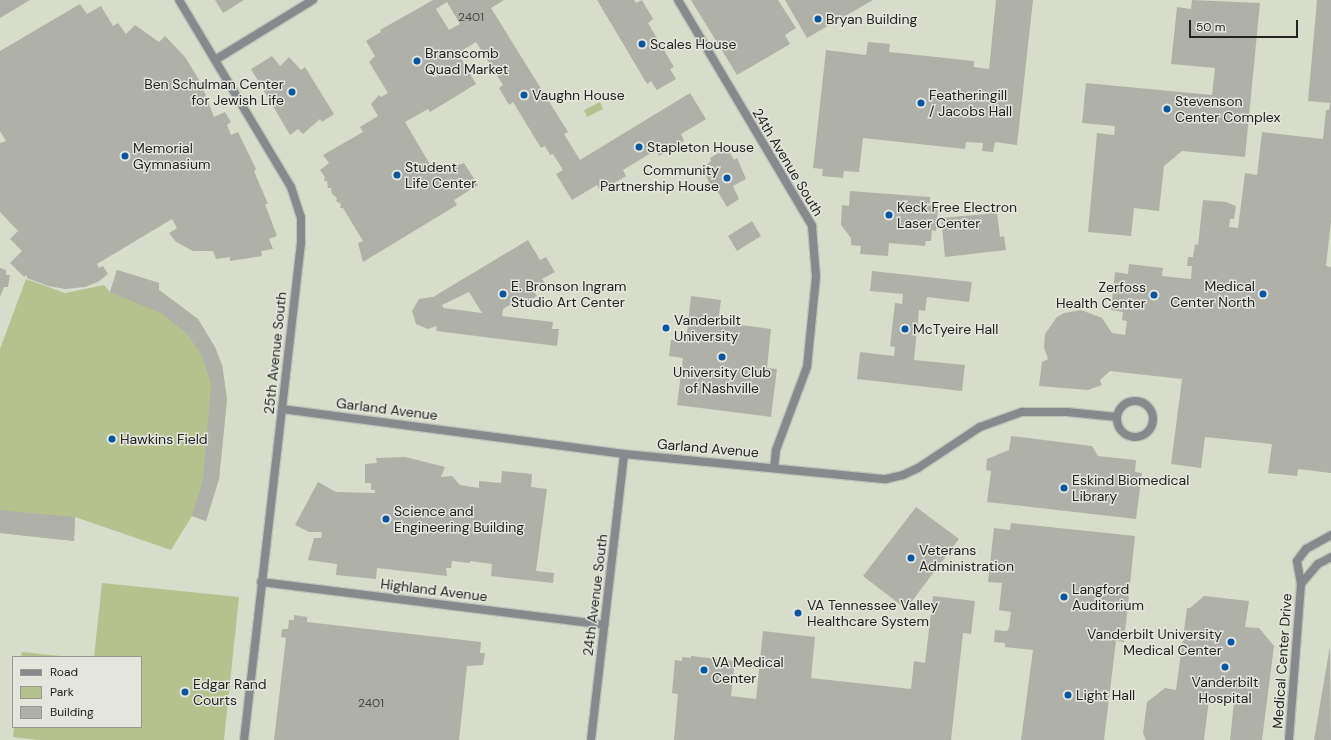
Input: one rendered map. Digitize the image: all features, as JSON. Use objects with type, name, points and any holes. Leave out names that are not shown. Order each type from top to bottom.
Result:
[{"type":"street","name":"25th Avenue South","points":[[178,0],[291,187],[301,210],[302,232],[244,740]]},
{"type":"street","points":[[215,60],[313,0]]},
{"type":"street","name":"24th Avenue South","points":[[678,0],[812,226],[816,277],[807,367],[776,450],[774,468]]},
{"type":"street","points":[[1136,401],[1149,408],[1152,422],[1146,433],[1134,437],[1120,429],[1117,417],[1124,405],[1136,401]]},
{"type":"street","name":"Garland Avenue","points":[[282,409],[624,454],[886,479],[903,476],[918,468],[980,427],[1022,412],[1067,412],[1117,417]]},
{"type":"street","name":"24th Avenue South","points":[[591,740],[624,454]]},
{"type":"street","name":"Medical Center Drive","points":[[1289,740],[1301,584],[1297,561],[1306,549],[1331,535]]},
{"type":"street","name":"Medical Center Drive","points":[[1301,584],[1318,564],[1331,556]]},
{"type":"street","name":"Highland Avenue","points":[[261,582],[604,625]]},
{"type":"shaded area","name":"Vanderbilt University","points":[[0,0],[1331,0],[1331,740],[0,740]]},
{"type":"green space","points":[[600,102],[603,109],[587,117],[584,110]]},
{"type":"green space","name":"Hawkins Field","points":[[117,270],[159,283],[159,290],[198,319],[222,365],[227,399],[219,479],[206,521],[192,516],[171,550],[75,517],[74,541],[0,533],[0,349],[26,279],[65,293],[104,285],[110,292]]},
{"type":"green space","name":"Edgar Rand Courts","points":[[102,583],[239,597],[224,740],[38,740],[13,737],[14,728],[142,728],[142,656],[94,656]]},
{"type":"green space","points":[[22,652],[60,656],[21,656]]},
{"type":"building","points":[[0,0],[30,0],[0,18]]},
{"type":"building","points":[[215,0],[244,0],[223,13]]},
{"type":"building","points":[[433,0],[504,0],[491,8],[568,132],[564,134],[580,160],[690,93],[706,119],[681,134],[684,141],[659,156],[656,150],[623,170],[626,176],[601,191],[597,185],[572,200],[556,174],[563,170],[553,154],[550,155],[545,146],[541,148],[513,102],[509,105],[499,88],[503,85],[476,42],[458,53],[476,84],[430,112],[428,109],[405,122],[435,173],[464,163],[478,185],[454,200],[457,205],[363,262],[358,243],[363,241],[343,208],[340,208],[341,204],[336,201],[337,198],[332,194],[331,188],[328,188],[327,181],[324,181],[325,177],[320,170],[329,163],[323,155],[363,132],[360,127],[378,116],[371,104],[379,95],[381,97],[388,93],[369,62],[375,56],[366,41],[381,32],[380,30]],"holes":[[[447,2],[460,24],[449,30],[436,9]]]},
{"type":"building","name":"Scales House","points":[[597,0],[634,0],[636,3],[642,0],[653,19],[648,23],[674,67],[670,69],[676,79],[657,90],[651,81],[647,84]]},
{"type":"building","points":[[691,0],[778,0],[796,28],[785,35],[790,44],[737,75]]},
{"type":"building","name":"Bryan Building","points":[[785,0],[873,0],[807,38]]},
{"type":"building","name":"Featheringill / Jacobs Hall","points":[[996,0],[1033,0],[1017,145],[995,142],[993,152],[982,151],[983,143],[966,142],[965,149],[863,138],[859,172],[844,171],[843,178],[822,176],[823,169],[813,168],[826,50],[866,55],[868,42],[890,44],[889,52],[974,61],[974,67],[989,69]]},
{"type":"building","name":"Stevenson Center Complex","points":[[1192,0],[1260,3],[1245,157],[1182,151],[1164,166],[1159,211],[1134,208],[1131,236],[1088,232],[1097,133],[1114,135],[1115,126],[1082,123],[1086,83],[1212,95],[1215,68],[1171,64],[1177,7],[1191,9]]},
{"type":"building","name":"Medical Center North","points":[[1317,0],[1331,0],[1331,221],[1326,266],[1331,267],[1331,473],[1298,469],[1297,476],[1268,473],[1272,444],[1205,437],[1201,468],[1171,464],[1182,379],[1110,371],[1100,380],[1102,385],[1088,390],[1039,386],[1042,362],[1048,359],[1044,348],[1045,334],[1057,317],[1064,313],[1081,310],[1102,318],[1112,333],[1125,335],[1127,321],[1122,320],[1123,312],[1111,310],[1115,272],[1128,274],[1129,264],[1163,268],[1162,276],[1191,279],[1192,266],[1187,266],[1188,257],[1193,257],[1195,244],[1198,245],[1203,200],[1226,202],[1236,206],[1234,219],[1230,219],[1229,227],[1238,228],[1245,173],[1257,175],[1262,132],[1323,139],[1326,110],[1329,110],[1330,103],[1308,101]]},
{"type":"building","name":"Memorial Gymnasium","points":[[80,4],[87,14],[101,6],[113,26],[118,23],[126,34],[135,25],[159,42],[165,36],[185,57],[201,83],[214,117],[225,112],[231,122],[227,125],[231,135],[238,132],[256,169],[254,171],[268,204],[265,204],[277,236],[269,239],[273,249],[261,251],[262,256],[230,261],[230,257],[216,259],[213,251],[193,251],[176,242],[169,233],[177,228],[172,219],[97,264],[99,268],[103,266],[108,274],[98,282],[85,287],[65,289],[48,286],[27,278],[27,275],[24,277],[10,263],[22,251],[10,239],[18,231],[0,212],[0,143],[6,141],[0,131],[0,51]]},
{"type":"building","name":"Ben Schulman Center for Jewish Life","points":[[272,56],[280,66],[289,57],[301,70],[305,67],[334,114],[322,122],[320,119],[303,134],[298,129],[290,135],[251,69]]},
{"type":"building","name":"Community Partnership House","points":[[727,148],[734,160],[737,158],[746,179],[733,186],[739,199],[727,207],[715,187],[710,185],[703,168],[711,161],[710,158]]},
{"type":"building","name":"Keck Free Electron Laser Center","points":[[850,191],[930,197],[930,206],[938,206],[936,231],[932,230],[931,241],[926,241],[925,246],[889,243],[888,256],[860,254],[861,246],[851,245],[851,238],[841,225],[842,205],[849,206]]},
{"type":"building","points":[[997,213],[1000,237],[1004,236],[1006,250],[945,257],[941,218]]},
{"type":"building","points":[[752,221],[761,236],[737,251],[728,236]]},
{"type":"building","name":"E. Bronson Ingram Studio Art Center","points":[[528,240],[540,260],[546,257],[555,272],[542,279],[546,284],[533,291],[537,296],[522,305],[519,299],[503,309],[502,316],[553,322],[552,329],[559,329],[557,346],[436,331],[437,326],[428,329],[416,324],[412,311],[419,299],[433,297]],"holes":[[[469,292],[482,313],[444,308],[442,305]]]},
{"type":"building","points":[[0,268],[6,270],[6,275],[10,275],[8,287],[4,287],[0,297]]},
{"type":"building","points":[[117,270],[159,283],[159,290],[198,319],[215,347],[222,365],[227,399],[219,479],[206,521],[192,516],[203,480],[211,384],[202,356],[188,335],[163,314],[110,292]]},
{"type":"building","name":"McTyeire Hall","points":[[872,271],[972,282],[969,302],[927,297],[925,311],[919,310],[914,360],[965,365],[962,391],[857,379],[860,352],[894,356],[895,347],[890,346],[895,303],[902,304],[903,294],[870,291]]},
{"type":"building","name":"University Club of Nashville","points":[[691,296],[721,300],[718,322],[771,329],[767,368],[777,369],[771,417],[677,405],[683,358],[669,356],[671,340],[686,342]]},
{"type":"building","name":"Eskind Biomedical Library","points":[[1011,436],[1092,446],[1098,456],[1136,460],[1135,472],[1142,473],[1136,519],[987,502],[991,471],[986,470],[987,459],[1009,450]]},
{"type":"building","name":"Science and Engineering Building","points":[[405,457],[445,467],[441,477],[452,476],[460,485],[479,488],[479,481],[501,483],[502,471],[532,474],[531,487],[547,489],[536,571],[554,573],[553,583],[491,576],[492,564],[470,561],[470,563],[452,561],[451,568],[446,568],[447,576],[377,568],[376,579],[336,575],[337,564],[308,560],[314,538],[321,538],[322,532],[309,532],[295,525],[318,482],[336,492],[375,493],[375,490],[371,490],[371,483],[365,483],[365,464],[377,463],[376,458]]},
{"type":"building","name":"Veterans Administration","points":[[916,507],[959,539],[906,609],[863,576]]},
{"type":"building","points":[[0,510],[75,517],[74,541],[0,533]]},
{"type":"building","name":"Langford Auditorium","points":[[1011,523],[1135,536],[1124,642],[1116,641],[1104,740],[1021,740],[1033,650],[1005,647],[1005,643],[994,642],[995,630],[1007,631],[1009,628],[1011,612],[999,610],[1002,583],[988,582],[994,528],[1010,530]]},
{"type":"building","name":"VA Medical Center","points":[[933,596],[975,601],[971,634],[963,633],[951,740],[674,740],[678,694],[672,693],[675,660],[682,661],[682,657],[691,658],[691,656],[735,661],[731,696],[756,699],[763,631],[815,637],[811,678],[911,689],[914,661],[925,663]]},
{"type":"building","name":"Vanderbilt Hospital","points":[[1204,596],[1249,601],[1245,627],[1259,628],[1274,646],[1262,740],[1230,740],[1234,702],[1209,699],[1204,740],[1146,740],[1143,733],[1147,702],[1165,688],[1176,690],[1187,608],[1190,608]]},
{"type":"building","points":[[294,615],[307,617],[307,622],[481,642],[480,653],[485,653],[483,665],[467,666],[459,740],[274,740],[286,638],[281,637],[282,629],[288,629],[289,620],[294,620]]},
{"type":"building","points":[[1330,646],[1331,740],[1314,740]]},
{"type":"place","name":"Bryan Building","points":[[818,19]]},
{"type":"place","name":"Scales House","points":[[642,44]]},
{"type":"place","name":"Branscomb Quad Market","points":[[417,61]]},
{"type":"place","name":"Ben Schulman Center for Jewish Life","points":[[292,92]]},
{"type":"place","name":"Vaughn House","points":[[524,95]]},
{"type":"place","name":"Featheringill / Jacobs Hall","points":[[921,103]]},
{"type":"place","name":"Stevenson Center Complex","points":[[1167,109]]},
{"type":"place","name":"Stapleton House","points":[[639,147]]},
{"type":"place","name":"Memorial Gymnasium","points":[[125,156]]},
{"type":"place","name":"Student Life Center","points":[[397,175]]},
{"type":"place","name":"Community Partnership House","points":[[727,178]]},
{"type":"place","name":"Keck Free Electron Laser Center","points":[[889,215]]},
{"type":"place","name":"E. Bronson Ingram Studio Art Center","points":[[503,294]]},
{"type":"place","name":"Medical Center North","points":[[1263,294]]},
{"type":"place","name":"Zerfoss Health Center","points":[[1154,295]]},
{"type":"place","name":"Vanderbilt University","points":[[666,328]]},
{"type":"place","name":"McTyeire Hall","points":[[905,329]]},
{"type":"place","name":"University Club of Nashville","points":[[722,357]]},
{"type":"place","name":"Hawkins Field","points":[[112,439]]},
{"type":"place","name":"Eskind Biomedical Library","points":[[1064,488]]},
{"type":"place","name":"Science and Engineering Building","points":[[386,519]]},
{"type":"place","name":"Veterans Administration","points":[[911,558]]},
{"type":"place","name":"Langford Auditorium","points":[[1064,597]]},
{"type":"place","name":"VA Tennessee Valley Healthcare System","points":[[798,613]]},
{"type":"place","name":"Vanderbilt University Medical Center","points":[[1231,642]]},
{"type":"place","name":"Vanderbilt Hospital","points":[[1225,667]]},
{"type":"place","name":"VA Medical Center","points":[[704,670]]},
{"type":"place","name":"Edgar Rand Courts","points":[[185,692]]},
{"type":"place","name":"Light Hall","points":[[1068,695]]}]
